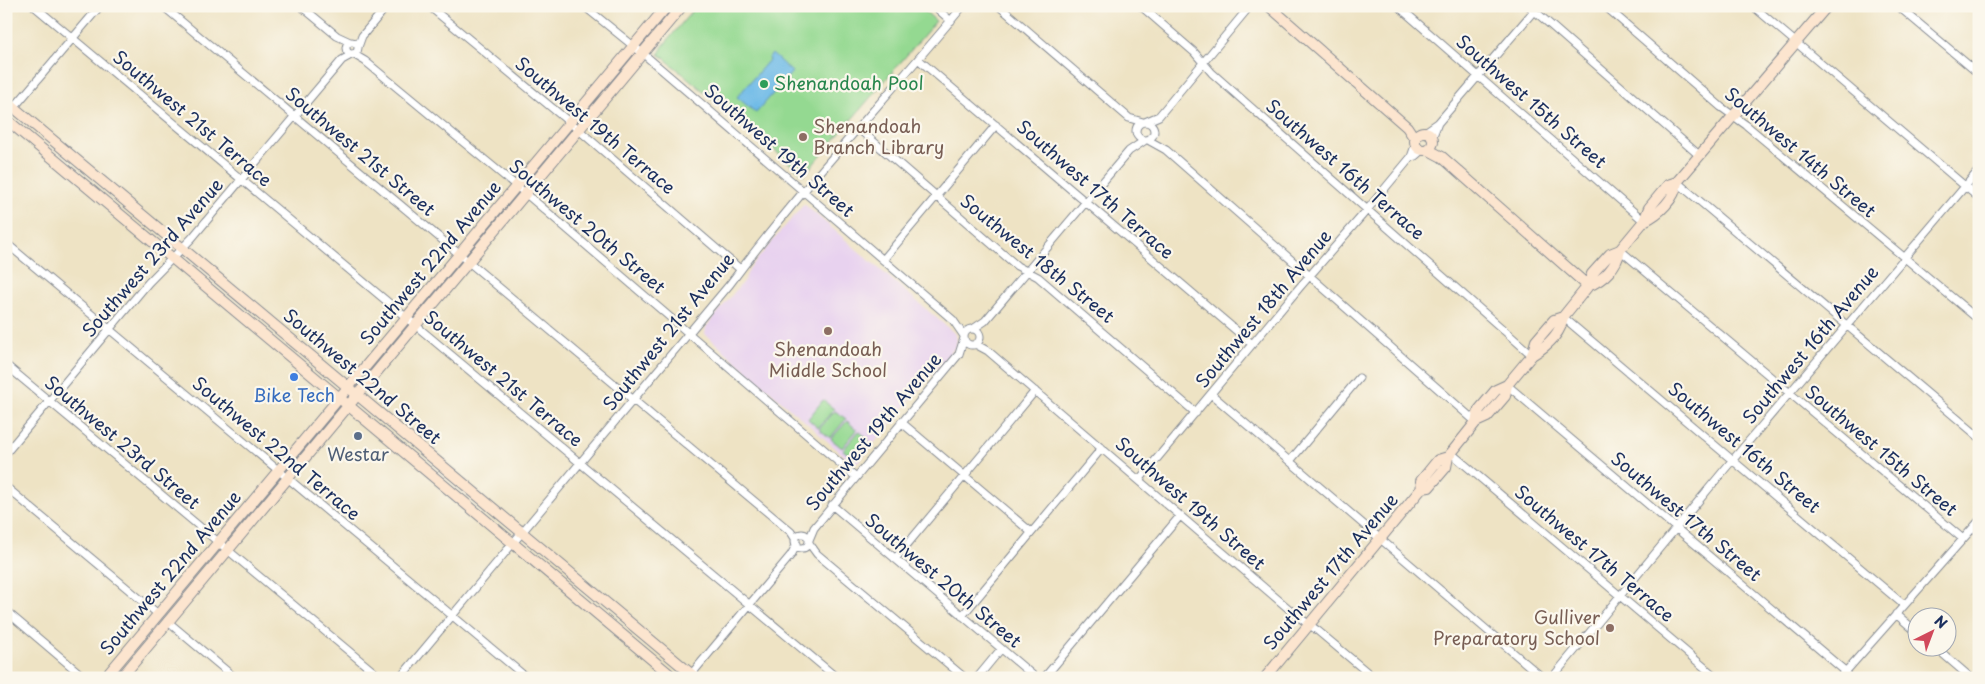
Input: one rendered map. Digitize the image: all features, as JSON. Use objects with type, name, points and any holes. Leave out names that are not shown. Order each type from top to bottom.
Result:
[{"type":"main road","name":"Southwest 22nd Avenue","points":[[105,678],[517,187],[666,6]]},
{"type":"main road","name":"Southwest 22nd Avenue","points":[[120,678],[580,131],[682,6]]},
{"type":"main road","points":[[1269,6],[1424,140],[1588,286]]},
{"type":"main road","name":"Southwest 17th Avenue","points":[[1264,678],[1422,488],[1421,481],[1438,460],[1449,455],[1476,422],[1479,410],[1496,390],[1507,385],[1532,355],[1536,341],[1554,320],[1563,317],[1588,286],[1592,274],[1610,254],[1620,250],[1644,221],[1649,208],[1668,185],[1677,182],[1700,156],[1826,6]]},
{"type":"main road","name":"Southwest 22nd Street","points":[[10,105],[358,394],[692,677]]},
{"type":"main road","name":"Southwest 22nd Street","points":[[6,118],[674,678]]},
{"type":"main road","points":[[158,614],[167,622]]},
{"type":"street","name":"Southwest 21st Terrace","points":[[34,6],[837,678]]},
{"type":"street","points":[[6,118],[10,105],[73,39],[100,6]]},
{"type":"street","name":"Southwest 21st Street","points":[[162,6],[965,678]]},
{"type":"street","name":"Southwest 20th Street","points":[[301,6],[517,187],[856,477]]},
{"type":"street","name":"Southwest 23rd Avenue","points":[[6,453],[110,329],[241,180],[387,6]]},
{"type":"street","name":"Southwest 19th Terrace","points":[[429,6],[580,131],[740,269]]},
{"type":"street","name":"Southwest 19th Street","points":[[584,6],[643,54],[953,320],[972,329]]},
{"type":"street","points":[[934,6],[951,21]]},
{"type":"street","name":"Southwest 21st Avenue","points":[[400,678],[730,284],[740,269],[804,192],[963,6]]},
{"type":"street","points":[[999,6],[1129,118],[1139,138],[1163,148],[1476,422]]},
{"type":"street","name":"Southwest 16th Terrace","points":[[1141,6],[1194,52],[1212,73],[1532,355]]},
{"type":"street","points":[[985,321],[980,336],[974,344],[968,343],[964,337],[967,331],[985,321],[1129,151],[1146,141],[1154,132],[1159,116],[1250,6]]},
{"type":"street","name":"Southwest 15th Street","points":[[1398,6],[1644,221]]},
{"type":"street","name":"Southwest 14th Street","points":[[1605,6],[1720,107],[1734,115],[1979,320]]},
{"type":"street","points":[[1754,6],[1979,198]]},
{"type":"street","points":[[1898,6],[1979,74]]},
{"type":"street","points":[[1424,140],[1534,8],[1700,156]]},
{"type":"street","name":"Southwest 17th Terrace","points":[[918,59],[1252,344]]},
{"type":"street","points":[[1129,151],[1136,132],[1144,122],[1159,116]]},
{"type":"street","points":[[1129,118],[1151,124],[1163,148]]},
{"type":"street","points":[[883,260],[996,125]]},
{"type":"street","name":"Southwest 18th Street","points":[[858,130],[1017,266],[1038,277],[1196,413]]},
{"type":"street","name":"Southwest 18th Avenue","points":[[1139,480],[1410,157],[1415,156],[1424,140]]},
{"type":"street","name":"Southwest 16th Avenue","points":[[1552,678],[1733,460],[1979,170]]},
{"type":"street","points":[[1677,182],[1979,437]]},
{"type":"street","name":"Southwest 22nd Terrace","points":[[6,242],[526,678]]},
{"type":"street","name":"Southwest 15th Street","points":[[1620,250],[1963,539]]},
{"type":"street","name":"Southwest 16th Street","points":[[1563,317],[1904,605]]},
{"type":"street","name":"Southwest 19th Street","points":[[953,320],[964,337]]},
{"type":"street","points":[[972,329],[980,336]]},
{"type":"street","name":"Southwest 19th Street","points":[[980,336],[988,351]]},
{"type":"street","name":"Southwest 19th Avenue","points":[[959,354],[964,337]]},
{"type":"street","name":"Southwest 19th Street","points":[[974,344],[988,351],[1296,615],[1374,678]]},
{"type":"street","name":"Southwest 19th Avenue","points":[[692,677],[901,422],[959,354],[974,344]]},
{"type":"street","name":"Southwest 23rd Street","points":[[6,365],[381,678]]},
{"type":"street","points":[[1290,461],[1359,378]]},
{"type":"street","name":"Southwest 17th Street","points":[[1507,385],[1845,672]]},
{"type":"street","points":[[895,560],[1035,391]]},
{"type":"street","points":[[1211,394],[1543,678]]},
{"type":"street","points":[[901,422],[1031,532]]},
{"type":"street","points":[[962,616],[1102,448]]},
{"type":"street","name":"Southwest 17th Terrace","points":[[1449,455],[1620,595],[1717,678]]},
{"type":"street","points":[[6,487],[158,614]]},
{"type":"street","name":"Southwest 20th Street","points":[[832,505],[1036,678]]},
{"type":"street","points":[[1044,678],[1180,516]]},
{"type":"street","points":[[1840,678],[1963,539],[1976,531],[1979,522]]},
{"type":"street","points":[[6,611],[86,678]]},
{"type":"street","points":[[1896,614],[1908,624]]},
{"type":"street","points":[[167,622],[235,678]]},
{"type":"street","points":[[977,678],[1001,650]]},
{"type":"street","points":[[1946,656],[1971,678]]},
{"type":"shaded area","name":"Shenandoah Middle School","points":[[804,204],[954,333],[957,339],[956,346],[857,462],[849,460],[705,334],[706,327],[745,279],[749,269]]},
{"type":"green space","points":[[696,6],[919,6],[936,21],[804,175],[659,54],[663,46]]},
{"type":"green space","points":[[823,400],[834,409],[818,428],[808,419]]},
{"type":"green space","points":[[835,411],[846,419],[830,438],[819,429]]},
{"type":"green space","points":[[847,421],[857,430],[842,448],[831,439]]},
{"type":"green space","points":[[859,431],[869,440],[854,458],[843,450]]},
{"type":"water","name":"Shenandoah Pool","points":[[772,54],[792,72],[756,113],[737,97]]},
{"type":"place","name":"Shenandoah Pool","points":[[764,84]]},
{"type":"place","name":"Shenandoah Branch Library","points":[[803,137]]},
{"type":"place","name":"Shenandoah Middle School","points":[[828,331]]},
{"type":"place","name":"Bike Tech","points":[[294,377]]},
{"type":"place","name":"Westar","points":[[358,436]]},
{"type":"place","name":"Gulliver Preparatory School","points":[[1610,628]]}]
